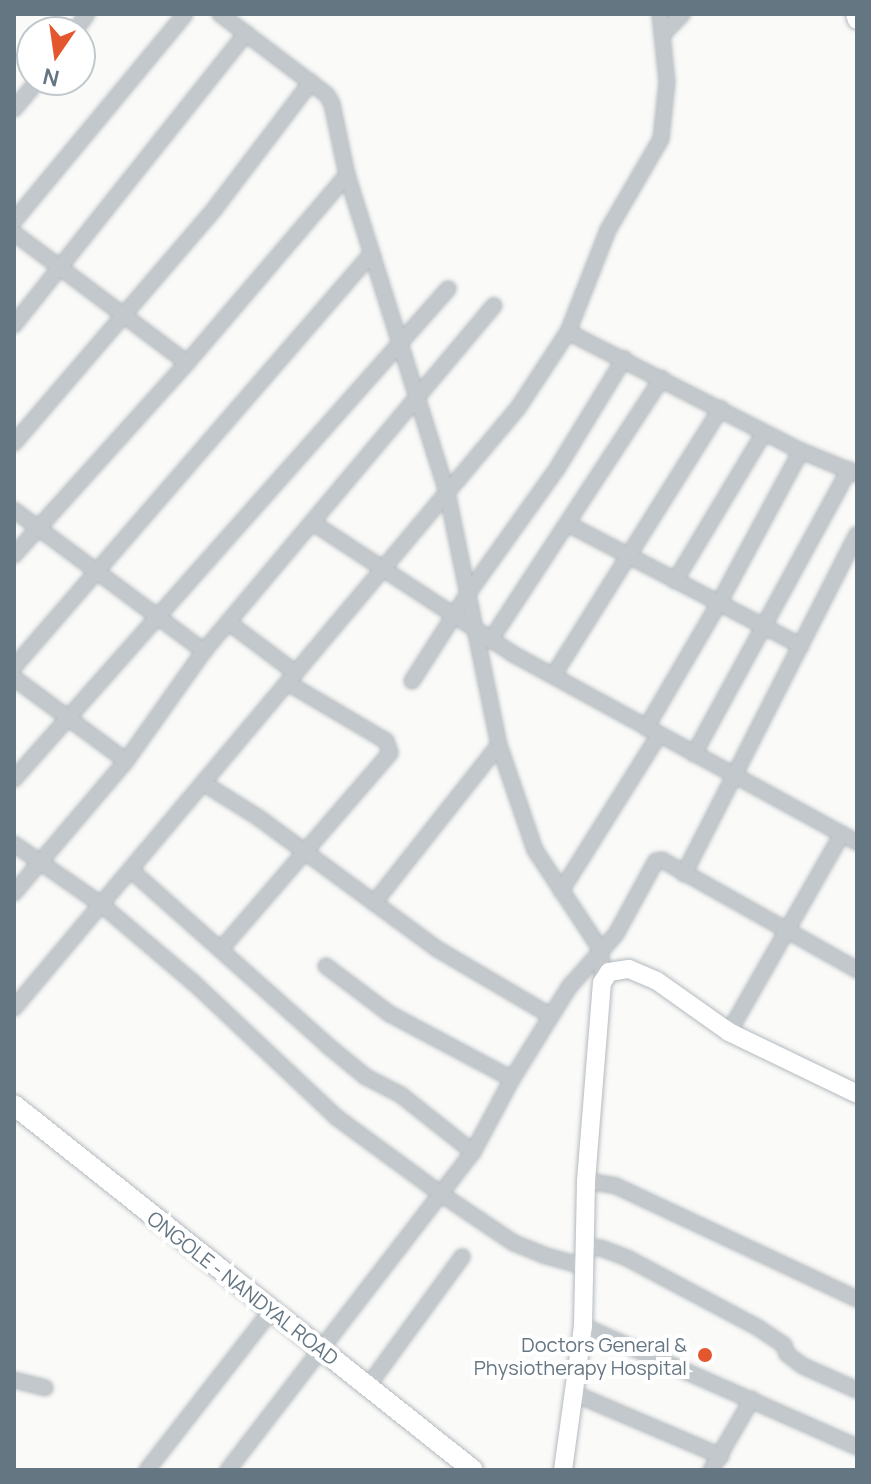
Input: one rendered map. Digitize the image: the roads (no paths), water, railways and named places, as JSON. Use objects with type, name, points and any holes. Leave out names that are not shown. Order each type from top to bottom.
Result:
[{"type":"main road","points":[[855,14],[857,20]]},
{"type":"main road","points":[[563,1470],[583,1326],[586,1181],[602,983],[609,972],[618,968],[657,981],[729,1032],[857,1094]]},
{"type":"main road","name":"ONGOLE - NANDYAL ROAD","points":[[14,1105],[473,1470]]},
{"type":"street","points":[[14,221],[185,14]]},
{"type":"street","points":[[220,14],[311,82],[332,104],[347,175],[447,492],[469,592],[484,637],[499,745],[535,850],[601,950],[602,983]]},
{"type":"street","points":[[14,1008],[518,408],[568,332],[608,230],[661,139],[667,82],[660,14]]},
{"type":"street","points":[[663,34],[682,14]]},
{"type":"street","points":[[14,325],[246,33]]},
{"type":"street","points":[[14,443],[216,207],[311,82]]},
{"type":"street","points":[[14,555],[187,363],[347,175]]},
{"type":"street","points":[[14,233],[187,363]]},
{"type":"street","points":[[14,667],[372,253]]},
{"type":"street","points":[[14,779],[448,289]]},
{"type":"street","points":[[14,893],[126,761],[204,651],[494,306]]},
{"type":"street","points":[[568,332],[721,408],[764,433],[853,472],[694,754]]},
{"type":"street","points":[[412,681],[455,619],[469,592],[558,467],[624,359]]},
{"type":"street","points":[[484,637],[568,524],[662,378]]},
{"type":"street","points":[[553,676],[721,408]]},
{"type":"street","points":[[675,581],[764,433]]},
{"type":"street","points":[[561,891],[652,731],[801,451]]},
{"type":"street","points":[[14,510],[96,574],[204,651]]},
{"type":"street","points":[[313,523],[484,637],[857,842]]},
{"type":"street","points":[[568,524],[801,646]]},
{"type":"street","points":[[684,874],[857,534]]},
{"type":"street","points":[[221,949],[390,753],[391,747],[292,678],[228,622]]},
{"type":"street","points":[[14,678],[126,761]]},
{"type":"street","points":[[374,903],[499,745]]},
{"type":"street","points":[[203,783],[439,950],[551,1016]]},
{"type":"street","points":[[729,1032],[842,834]]},
{"type":"street","points":[[14,844],[102,905],[194,983],[336,1117],[514,1243],[543,1255],[584,1257],[601,1248],[629,1259],[757,1327],[784,1345],[787,1354],[803,1366],[857,1390]]},
{"type":"street","points":[[228,1470],[473,1152],[512,1079],[551,1016],[570,986],[616,934],[656,861],[662,860],[857,970]]},
{"type":"street","points":[[132,871],[366,1077],[401,1095],[473,1152]]},
{"type":"street","points":[[326,966],[390,1014],[512,1079]]},
{"type":"street","points":[[586,1181],[616,1186],[857,1299]]},
{"type":"street","points":[[368,1386],[462,1257]]},
{"type":"street","points":[[147,1470],[271,1311]]},
{"type":"street","points":[[583,1326],[857,1447]]},
{"type":"street","points":[[14,1380],[45,1388]]},
{"type":"street","points":[[573,1393],[721,1456]]},
{"type":"street","points":[[711,1470],[752,1399]]},
{"type":"place","name":"Doctors General & Physiotherapy Hospital","points":[[705,1355]]}]
